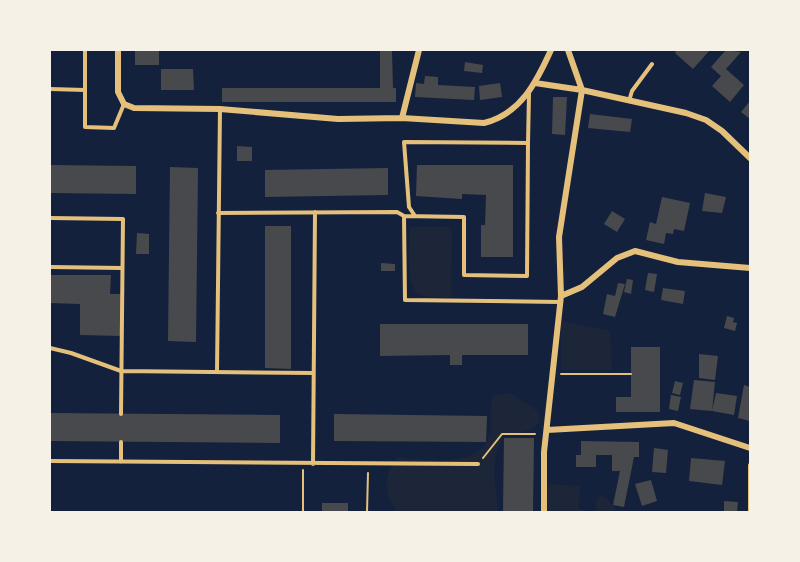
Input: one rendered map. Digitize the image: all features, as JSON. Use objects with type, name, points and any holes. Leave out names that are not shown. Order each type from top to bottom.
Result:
[{"type":"street","points":[[118,50],[118,92],[124,104],[134,108],[220,109],[338,119],[402,118],[484,123],[495,120],[511,110],[529,94],[551,50]]},
{"type":"street","points":[[402,118],[420,50]]},
{"type":"street","points":[[544,513],[547,432],[560,299],[559,237],[582,90],[568,50]]},
{"type":"street","points":[[535,83],[582,90],[706,120],[750,158]]},
{"type":"street","points":[[560,299],[582,287],[617,258],[635,251],[678,262],[750,268]]},
{"type":"street","points":[[547,432],[674,423],[750,448]]},
{"type":"lane","points":[[85,50],[85,128],[114,128],[124,104]]},
{"type":"lane","points":[[629,101],[632,91],[652,64]]},
{"type":"lane","points":[[50,89],[85,90]]},
{"type":"lane","points":[[218,213],[397,212],[404,216],[465,217],[464,275],[527,276],[529,94]]},
{"type":"lane","points":[[217,372],[220,109]]},
{"type":"lane","points":[[415,216],[409,207],[404,142],[528,143]]},
{"type":"lane","points":[[313,464],[315,212]]},
{"type":"lane","points":[[404,216],[405,300],[560,299]]},
{"type":"lane","points":[[50,218],[123,219],[121,414]]},
{"type":"lane","points":[[50,267],[122,268]]},
{"type":"lane","points":[[50,348],[121,371],[313,373]]},
{"type":"lane","points":[[121,442],[121,462]]},
{"type":"lane","points":[[50,461],[478,464]]},
{"type":"lane","points":[[750,465],[750,513]]},
{"type":"path","points":[[553,374],[631,374]]},
{"type":"path","points":[[478,464],[502,434],[547,432]]},
{"type":"path","points":[[303,464],[303,513]]},
{"type":"path","points":[[367,513],[368,464]]},
{"type":"shaded area","points":[[410,227],[448,227],[452,231],[451,297],[426,297],[415,290],[409,264]]},
{"type":"shaded area","points":[[561,321],[610,331],[612,370],[561,370]]},
{"type":"shaded area","points":[[510,393],[539,412],[539,422],[531,430],[503,436],[496,453],[494,471],[498,512],[396,512],[389,498],[387,478],[397,458],[449,460],[473,454],[483,447],[489,437],[493,396]]},
{"type":"shaded area","points":[[548,484],[580,486],[579,508],[589,512],[547,512]]},
{"type":"shaded area","points":[[600,496],[605,497],[616,509],[611,512],[593,512]]},
{"type":"building","points":[[135,50],[159,50],[159,65],[135,65]]},
{"type":"building","points":[[677,50],[710,50],[693,69],[675,53]]},
{"type":"building","points":[[726,50],[741,52],[726,69],[744,85],[730,102],[712,86],[721,76],[711,67]]},
{"type":"building","points":[[380,51],[392,51],[393,88],[396,88],[396,102],[222,102],[222,88],[380,88]]},
{"type":"building","points":[[465,62],[483,65],[482,73],[464,71]]},
{"type":"building","points":[[161,69],[193,69],[194,90],[161,90]]},
{"type":"building","points":[[425,76],[438,77],[438,85],[475,87],[474,100],[415,97],[416,83],[424,84]]},
{"type":"building","points":[[500,83],[502,97],[480,100],[479,86]]},
{"type":"building","points":[[553,97],[567,97],[565,135],[552,134]]},
{"type":"building","points":[[750,101],[750,119],[741,112]]},
{"type":"building","points":[[590,114],[632,119],[630,132],[588,128]]},
{"type":"building","points":[[237,146],[252,147],[252,161],[237,161]]},
{"type":"building","points":[[50,165],[136,166],[136,194],[50,193]]},
{"type":"building","points":[[417,165],[513,165],[513,257],[481,257],[481,225],[485,225],[486,195],[462,194],[462,199],[416,196]]},
{"type":"building","points":[[170,167],[198,168],[196,342],[168,341]]},
{"type":"building","points":[[388,168],[388,195],[265,197],[265,170]]},
{"type":"building","points":[[705,193],[726,197],[722,213],[702,211]]},
{"type":"building","points":[[662,197],[690,203],[684,231],[674,229],[673,234],[666,233],[664,244],[646,240],[650,222],[656,224]]},
{"type":"building","points":[[612,211],[625,219],[617,232],[604,224]]},
{"type":"building","points":[[265,226],[291,226],[291,369],[265,368]]},
{"type":"building","points":[[137,233],[149,234],[149,254],[136,254]]},
{"type":"building","points":[[381,263],[395,264],[395,271],[381,271]]},
{"type":"building","points":[[648,273],[657,274],[654,292],[645,290]]},
{"type":"building","points":[[50,275],[111,275],[110,294],[121,294],[121,336],[80,335],[80,304],[50,303]]},
{"type":"building","points":[[627,279],[633,280],[631,294],[624,292]]},
{"type":"building","points":[[618,283],[625,284],[615,317],[603,314],[607,294],[615,296]]},
{"type":"building","points":[[663,288],[685,291],[683,304],[661,300]]},
{"type":"building","points":[[727,316],[734,318],[733,322],[737,323],[735,331],[724,328]]},
{"type":"building","points":[[380,324],[528,324],[528,355],[462,355],[462,365],[450,365],[450,355],[380,356]]},
{"type":"building","points":[[631,347],[660,347],[660,412],[616,412],[616,397],[631,397]]},
{"type":"building","points":[[699,354],[718,356],[715,380],[699,378]]},
{"type":"building","points":[[694,380],[715,382],[712,411],[690,409]]},
{"type":"building","points":[[675,381],[683,383],[680,395],[672,393]]},
{"type":"building","points":[[744,385],[750,387],[750,421],[738,418]]},
{"type":"building","points":[[716,393],[737,396],[734,415],[712,411]]},
{"type":"building","points":[[671,395],[681,397],[678,411],[669,409]]},
{"type":"building","points":[[50,413],[280,415],[280,443],[50,441]]},
{"type":"building","points":[[334,414],[487,416],[486,442],[334,441]]},
{"type":"building","points":[[504,438],[534,438],[533,512],[503,512]]},
{"type":"building","points":[[581,441],[639,442],[639,457],[634,457],[624,507],[613,505],[620,471],[612,471],[612,455],[596,455],[596,467],[576,467],[576,455],[581,455]]},
{"type":"building","points":[[654,448],[668,450],[666,473],[652,472]]},
{"type":"building","points":[[691,458],[725,461],[722,485],[689,481]]},
{"type":"building","points":[[651,480],[657,501],[642,506],[635,484]]},
{"type":"building","points":[[724,501],[738,502],[737,512],[724,512]]},
{"type":"building","points":[[322,503],[348,503],[348,512],[322,512]]}]
